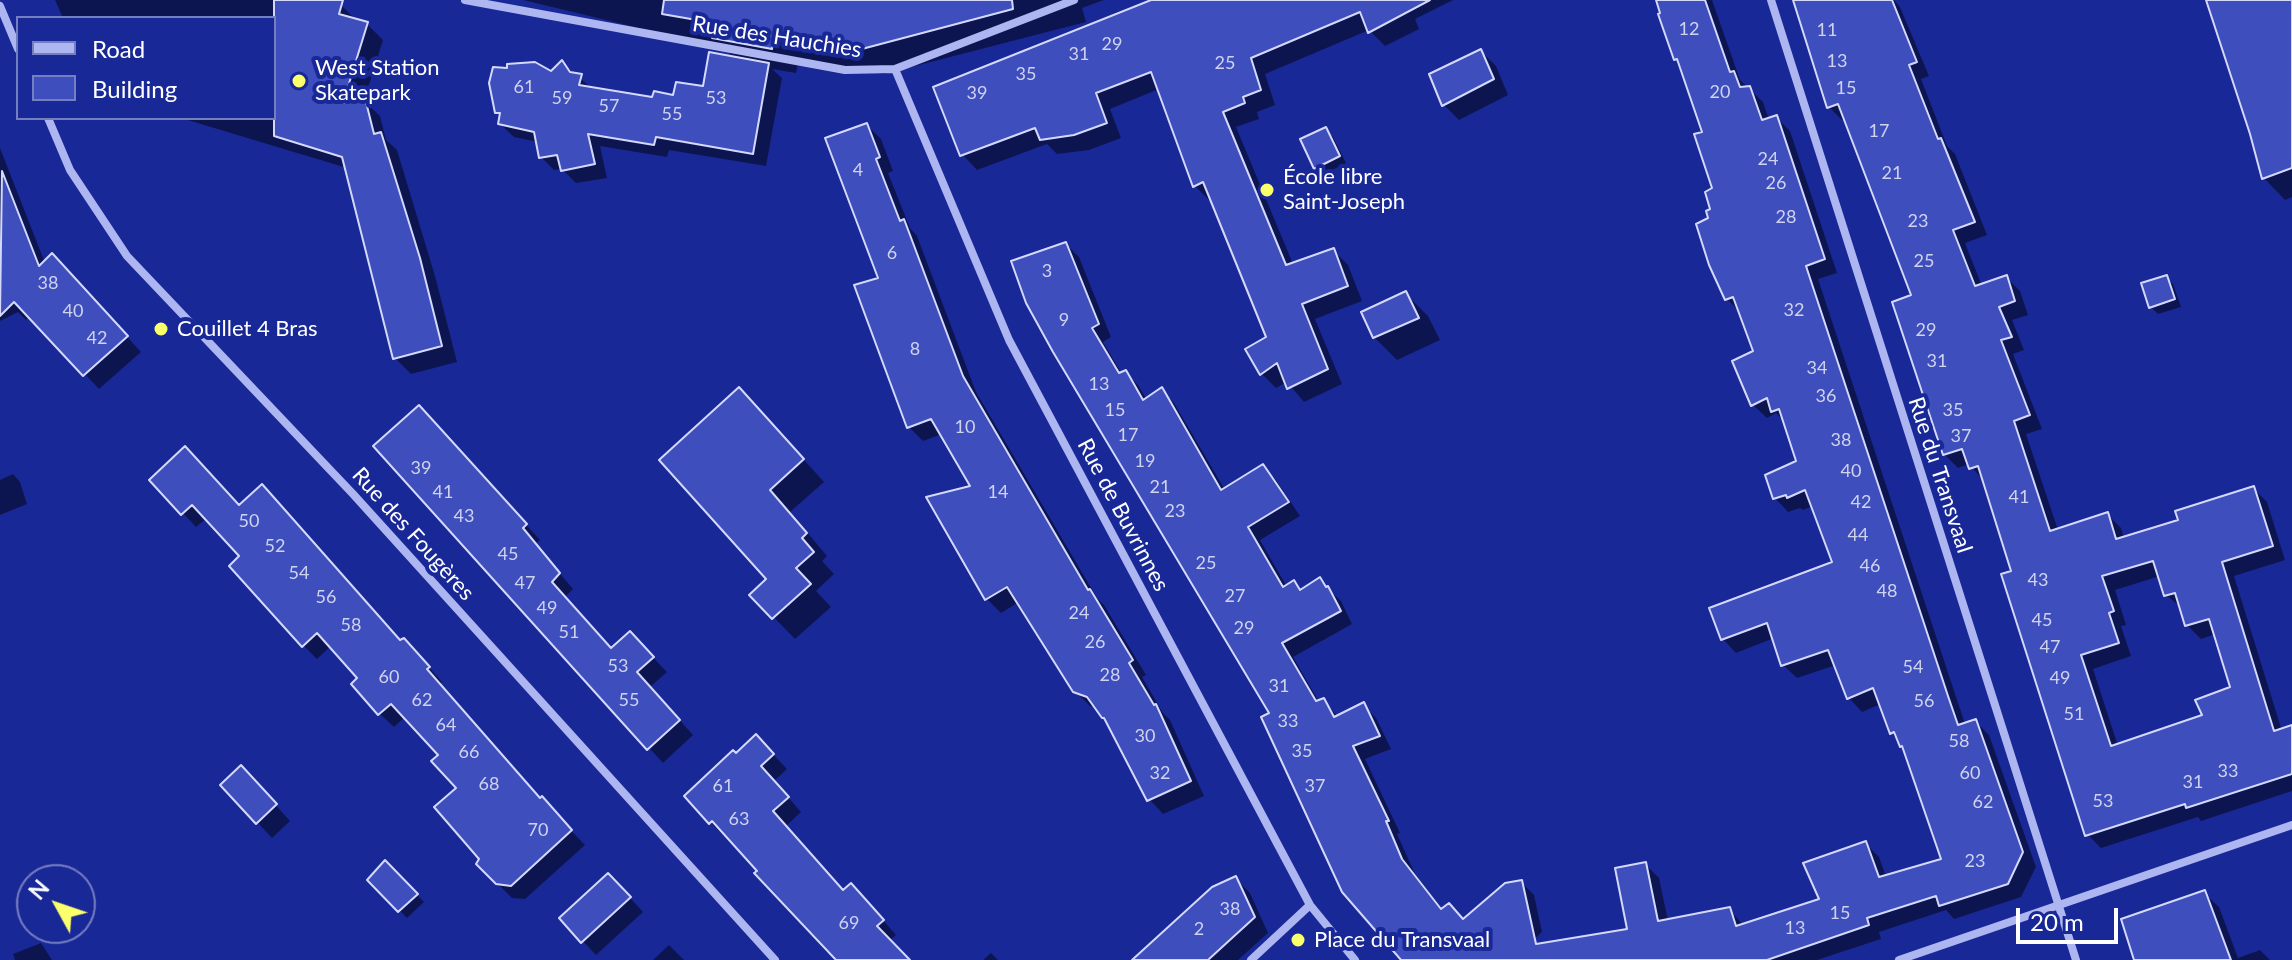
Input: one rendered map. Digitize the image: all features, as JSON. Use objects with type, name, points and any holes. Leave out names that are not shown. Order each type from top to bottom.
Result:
[{"type":"street","name":"Rue des Hauchies","points":[[465,0],[845,70],[895,69],[1074,0]]},
{"type":"street","name":"Rue du Transvaal","points":[[1771,0],[2076,960]]},
{"type":"street","points":[[0,6],[16,44]]},
{"type":"street","name":"Rue de Buvrinnes","points":[[895,69],[1009,340],[1310,905],[1355,960]]},
{"type":"street","name":"Rue des Fougères","points":[[49,120],[70,170],[127,256],[353,494],[775,960]]},
{"type":"street","points":[[1899,960],[2292,825]]},
{"type":"street","points":[[1251,960],[1310,905]]},
{"type":"building","points":[[274,0],[343,0],[339,14],[368,22],[343,103],[365,98],[374,134],[381,132],[420,258],[442,346],[393,359],[342,157],[274,136]]},
{"type":"building","points":[[664,0],[1012,0],[1013,9],[858,50],[774,34],[772,49],[712,38],[714,23],[662,14]]},
{"type":"building","points":[[1151,0],[1430,0],[1368,33],[1360,12],[1251,58],[1261,90],[1243,97],[1245,103],[1223,112],[1286,265],[1334,248],[1348,286],[1302,304],[1328,369],[1287,389],[1277,363],[1260,375],[1245,349],[1266,337],[1203,182],[1193,187],[1151,72],[1096,93],[1107,123],[1074,135],[1040,140],[1035,128],[960,156],[933,87]]},
{"type":"building","points":[[1656,0],[1705,0],[1730,72],[1734,71],[1740,87],[1750,86],[1762,120],[1777,115],[1825,259],[1806,266],[1948,696],[1958,725],[1976,719],[2023,852],[2008,884],[1939,906],[1936,896],[1867,918],[1869,925],[1767,960],[1401,960],[1342,892],[1261,717],[1269,713],[1053,352],[1026,303],[1011,261],[1066,242],[1099,324],[1092,328],[1119,373],[1126,370],[1143,400],[1162,387],[1221,490],[1263,464],[1289,502],[1248,527],[1283,587],[1294,580],[1300,590],[1320,577],[1341,611],[1282,643],[1316,701],[1324,698],[1334,717],[1364,702],[1380,736],[1353,746],[1389,821],[1386,821],[1402,859],[1441,909],[1449,903],[1463,919],[1505,883],[1522,880],[1536,944],[1627,929],[1615,868],[1646,862],[1658,921],[1730,907],[1736,926],[1819,899],[1803,863],[1866,841],[1879,877],[1941,859],[1902,746],[1894,732],[1890,734],[1873,688],[1847,699],[1828,650],[1781,666],[1767,623],[1721,640],[1709,608],[1832,562],[1805,490],[1787,498],[1786,495],[1773,499],[1765,475],[1796,461],[1779,409],[1771,412],[1767,398],[1751,406],[1732,361],[1753,351],[1733,297],[1725,300],[1709,265],[1696,224],[1708,218],[1706,211],[1710,209],[1705,192],[1712,188],[1694,134],[1702,132],[1677,59],[1674,60]]},
{"type":"building","points":[[1793,0],[1892,0],[1917,62],[1909,65],[1975,222],[1953,230],[1975,286],[2007,275],[2015,301],[1999,307],[2012,337],[2001,340],[2030,415],[2014,421],[2050,531],[2108,512],[2116,539],[2178,520],[2175,511],[2254,486],[2273,546],[2222,562],[2274,731],[2292,725],[2292,774],[2085,836],[2001,574],[2011,571],[1978,466],[1969,469],[1962,449],[1943,455],[1892,302],[1911,295],[1838,104],[1827,108]],"holes":[[[2153,561],[2164,596],[2175,593],[2185,626],[2209,619],[2230,687],[2195,700],[2202,715],[2111,746],[2081,655],[2119,643],[2109,613],[2114,611],[2102,576]]]},
{"type":"building","points":[[2206,0],[2292,0],[2292,168],[2262,179]]},
{"type":"building","points":[[1481,49],[1494,79],[1442,106],[1429,74]]},
{"type":"building","points":[[709,52],[769,63],[753,154],[656,137],[654,145],[588,134],[595,164],[561,171],[557,155],[539,158],[534,132],[498,124],[500,113],[495,113],[489,83],[493,67],[507,68],[507,64],[535,62],[551,71],[562,60],[570,72],[582,74],[579,85],[652,97],[654,91],[673,95],[676,82],[703,86]]},
{"type":"building","points":[[867,123],[880,157],[876,159],[900,221],[904,219],[963,376],[1088,590],[1133,660],[1129,663],[1156,704],[1191,781],[1147,801],[1104,718],[1087,697],[1073,692],[1007,587],[985,600],[926,497],[970,486],[931,419],[907,428],[854,285],[878,278],[825,138]]},
{"type":"building","points":[[1326,127],[1340,156],[1314,169],[1300,139]]},
{"type":"building","points":[[2,171],[39,266],[52,253],[128,336],[83,376],[14,302],[0,316]]},
{"type":"building","points":[[2167,275],[2175,299],[2149,308],[2141,283]]},
{"type":"building","points":[[1406,291],[1419,318],[1373,338],[1361,312]]},
{"type":"building","points":[[739,387],[804,459],[770,490],[807,533],[802,538],[814,552],[796,568],[811,584],[772,619],[749,595],[766,579],[659,460]]},
{"type":"building","points":[[419,405],[527,524],[523,528],[560,573],[552,582],[611,648],[630,631],[654,657],[637,672],[680,720],[647,750],[373,446]]},
{"type":"building","points":[[185,446],[239,505],[262,484],[400,640],[404,638],[430,667],[427,669],[572,830],[511,886],[496,884],[476,864],[479,859],[434,807],[456,788],[431,761],[438,755],[391,704],[378,715],[351,684],[357,678],[317,633],[302,647],[229,566],[239,556],[192,505],[181,515],[149,480]]},
{"type":"building","points":[[756,734],[774,754],[761,766],[789,797],[773,811],[843,890],[851,883],[884,920],[877,926],[910,960],[836,960],[754,873],[757,871],[712,821],[709,824],[684,796],[733,750],[736,753]]},
{"type":"building","points":[[241,765],[277,804],[256,824],[220,785]]},
{"type":"building","points":[[385,860],[418,894],[398,912],[367,880]]},
{"type":"building","points":[[608,873],[631,897],[581,943],[559,918]]},
{"type":"building","points":[[1236,876],[1255,917],[1208,960],[1132,960],[1212,887]]},
{"type":"building","points":[[2205,890],[2231,960],[2134,960],[2121,919]]},
{"type":"place","name":"West Station Skatepark","points":[[299,81]]},
{"type":"place","name":"École libre Saint-Joseph","points":[[1267,190]]},
{"type":"place","name":"Couillet 4 Bras","points":[[161,329]]},
{"type":"place","name":"Place du Transvaal","points":[[1298,940]]}]
